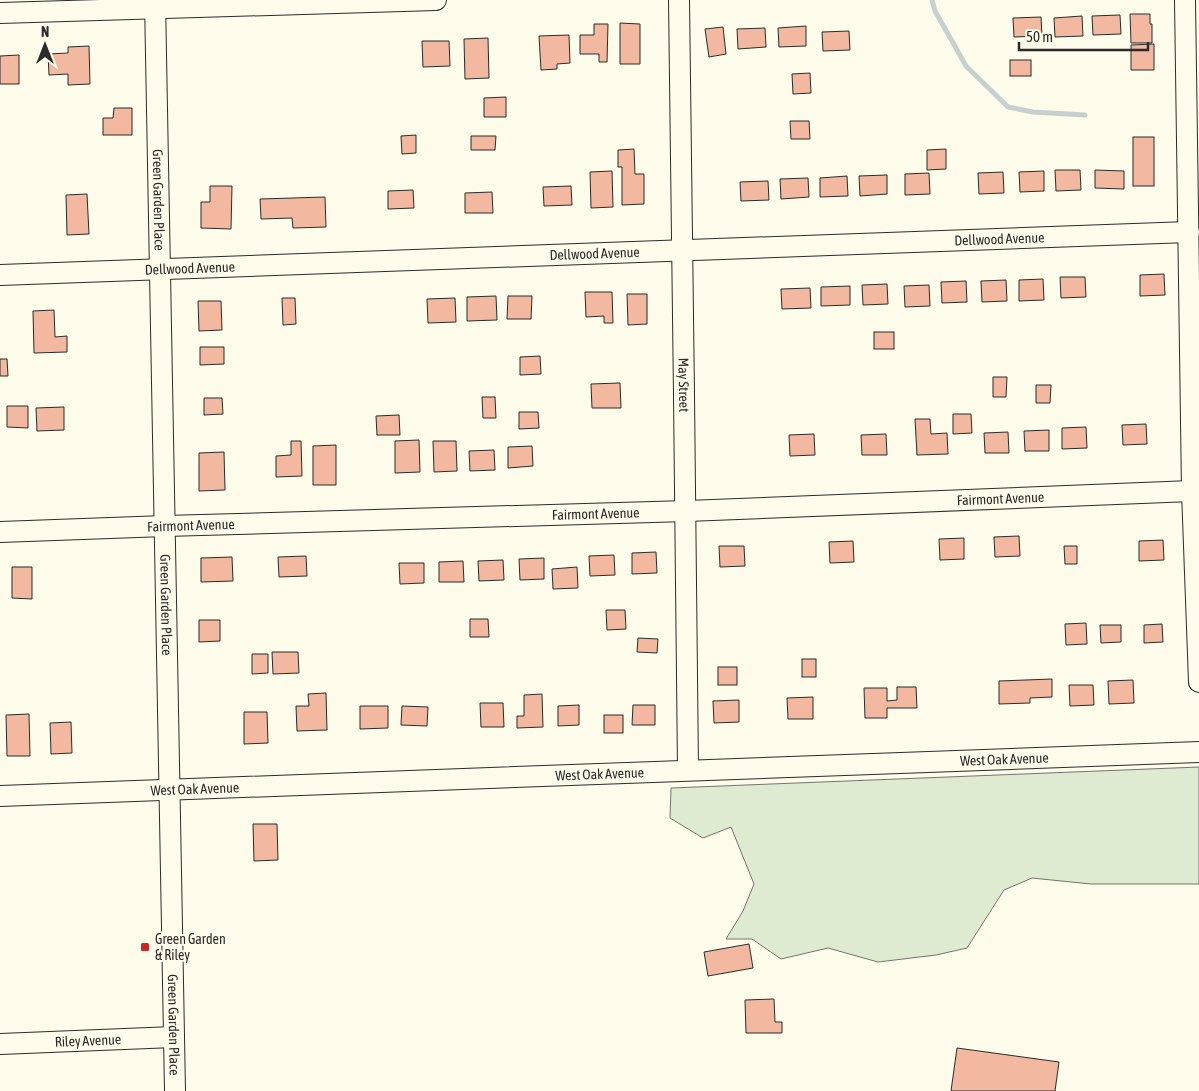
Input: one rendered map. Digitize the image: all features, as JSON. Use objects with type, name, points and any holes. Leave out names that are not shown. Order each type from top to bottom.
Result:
[{"type":"street","points":[[0,13],[156,4],[436,0]]},
{"type":"street","name":"May Street","points":[[679,0],[681,251],[687,511],[688,770]]},
{"type":"street","points":[[1184,0],[1192,491],[1199,682]]},
{"type":"street","name":"Green Garden Place","points":[[156,4],[175,1091]]},
{"type":"street","name":"Dellwood Avenue","points":[[0,275],[1189,232]]},
{"type":"street","name":"Fairmont Avenue","points":[[0,532],[687,511],[1192,491]]},
{"type":"street","name":"West Oak Avenue","points":[[0,796],[1199,752]]},
{"type":"street","name":"Riley Avenue","points":[[0,1044],[174,1037]]},
{"type":"green space","points":[[1199,767],[1199,884],[1091,884],[1032,878],[1004,890],[967,948],[936,955],[878,962],[828,948],[781,959],[752,939],[726,939],[743,911],[754,884],[731,827],[703,838],[670,818],[671,788]]},
{"type":"building","points":[[1130,14],[1150,14],[1152,43],[1131,43]]},
{"type":"building","points":[[1120,15],[1121,34],[1093,35],[1092,16]]},
{"type":"building","points":[[1082,16],[1083,36],[1055,37],[1054,18]]},
{"type":"building","points":[[1041,17],[1042,36],[1014,37],[1013,18]]},
{"type":"building","points":[[620,23],[640,24],[640,64],[620,64]]},
{"type":"building","points":[[594,24],[608,24],[607,62],[599,62],[599,54],[580,54],[580,35],[594,35]]},
{"type":"building","points":[[806,26],[806,46],[779,47],[778,28]]},
{"type":"building","points":[[723,27],[726,54],[709,57],[705,29]]},
{"type":"building","points":[[765,28],[766,47],[738,49],[737,29]]},
{"type":"building","points":[[849,31],[850,50],[823,51],[822,32]]},
{"type":"building","points":[[569,35],[570,63],[557,64],[557,69],[541,70],[539,36]]},
{"type":"building","points":[[488,38],[489,78],[465,79],[464,39]]},
{"type":"building","points":[[422,41],[449,41],[450,66],[423,67]]},
{"type":"building","points":[[1154,44],[1154,70],[1131,70],[1131,45]]},
{"type":"building","points":[[89,46],[90,84],[68,85],[68,74],[49,75],[48,54],[68,53],[68,47]]},
{"type":"building","points":[[19,55],[19,84],[0,84],[0,56]]},
{"type":"building","points":[[1010,60],[1031,60],[1031,76],[1010,76]]},
{"type":"building","points":[[810,73],[811,93],[793,94],[792,74]]},
{"type":"building","points":[[506,97],[506,117],[484,117],[484,98]]},
{"type":"building","points":[[114,108],[132,108],[132,135],[103,135],[103,118],[113,118]]},
{"type":"building","points":[[790,121],[809,121],[810,139],[791,139]]},
{"type":"building","points":[[416,135],[416,153],[402,154],[401,136]]},
{"type":"building","points":[[471,136],[496,136],[495,150],[471,150]]},
{"type":"building","points":[[1133,137],[1154,137],[1154,186],[1133,186]]},
{"type":"building","points":[[634,149],[635,174],[644,174],[644,204],[622,205],[622,167],[618,167],[618,150]]},
{"type":"building","points":[[946,149],[946,169],[927,170],[927,150]]},
{"type":"building","points":[[1055,170],[1080,170],[1081,190],[1056,191]]},
{"type":"building","points":[[1095,170],[1124,171],[1124,189],[1095,188]]},
{"type":"building","points":[[612,171],[613,207],[591,208],[590,172]]},
{"type":"building","points":[[1044,171],[1044,191],[1020,192],[1019,172]]},
{"type":"building","points":[[1003,172],[1004,193],[979,194],[978,173]]},
{"type":"building","points":[[929,173],[930,194],[905,195],[905,174]]},
{"type":"building","points":[[887,175],[887,194],[860,196],[859,176]]},
{"type":"building","points":[[847,176],[848,196],[820,197],[820,178]]},
{"type":"building","points":[[808,178],[809,197],[781,199],[780,179]]},
{"type":"building","points":[[768,181],[769,200],[741,201],[740,182]]},
{"type":"building","points":[[210,186],[232,186],[231,229],[201,228],[201,202],[210,202]]},
{"type":"building","points":[[571,186],[572,205],[544,206],[543,187]]},
{"type":"building","points":[[413,190],[414,208],[388,209],[388,191]]},
{"type":"building","points":[[492,192],[493,213],[465,213],[465,193]]},
{"type":"building","points":[[87,194],[89,234],[67,235],[66,195]]},
{"type":"building","points":[[325,197],[326,227],[293,228],[292,218],[261,219],[260,199]]},
{"type":"building","points":[[1164,274],[1165,295],[1140,296],[1140,275]]},
{"type":"building","points":[[1060,277],[1085,277],[1086,297],[1061,298]]},
{"type":"building","points":[[1043,279],[1044,300],[1019,301],[1019,280]]},
{"type":"building","points":[[1006,280],[1007,301],[982,302],[981,281]]},
{"type":"building","points":[[966,281],[967,302],[942,303],[941,282]]},
{"type":"building","points":[[887,284],[888,304],[863,305],[862,285]]},
{"type":"building","points":[[929,285],[930,306],[905,307],[904,286]]},
{"type":"building","points":[[850,286],[850,305],[821,306],[821,287]]},
{"type":"building","points":[[810,288],[811,308],[782,309],[781,289]]},
{"type":"building","points":[[585,292],[612,292],[613,323],[604,323],[604,316],[586,317]]},
{"type":"building","points":[[627,294],[647,294],[647,324],[628,325]]},
{"type":"building","points":[[496,296],[497,320],[467,321],[467,297]]},
{"type":"building","points":[[508,296],[532,296],[531,319],[507,319]]},
{"type":"building","points":[[282,298],[295,298],[296,324],[283,325]]},
{"type":"building","points":[[455,298],[456,322],[428,323],[427,299]]},
{"type":"building","points":[[198,301],[221,301],[222,330],[199,331]]},
{"type":"building","points":[[54,310],[55,337],[67,336],[67,352],[34,353],[33,311]]},
{"type":"building","points":[[874,332],[894,332],[894,349],[874,349]]},
{"type":"building","points":[[200,347],[224,347],[224,364],[200,365]]},
{"type":"building","points":[[540,356],[541,374],[520,375],[520,357]]},
{"type":"building","points":[[0,359],[7,359],[8,376],[0,376]]},
{"type":"building","points":[[993,377],[1007,377],[1006,397],[993,397]]},
{"type":"building","points":[[620,383],[621,408],[592,408],[591,384]]},
{"type":"building","points":[[1036,385],[1051,385],[1050,403],[1036,403]]},
{"type":"building","points":[[482,397],[495,397],[496,418],[483,418]]},
{"type":"building","points":[[204,398],[222,398],[223,414],[204,415]]},
{"type":"building","points":[[7,406],[28,406],[28,428],[7,427]]},
{"type":"building","points":[[64,407],[64,430],[37,431],[36,408]]},
{"type":"building","points":[[519,412],[538,412],[539,428],[519,429]]},
{"type":"building","points":[[953,414],[971,414],[972,433],[953,434]]},
{"type":"building","points":[[399,415],[400,435],[377,435],[376,416]]},
{"type":"building","points":[[915,419],[930,419],[931,434],[947,433],[948,454],[917,455]]},
{"type":"building","points":[[1146,424],[1147,444],[1123,445],[1122,425]]},
{"type":"building","points":[[1086,427],[1087,448],[1062,449],[1062,428]]},
{"type":"building","points":[[1049,430],[1049,451],[1025,451],[1024,431]]},
{"type":"building","points":[[1008,432],[1009,453],[985,453],[984,433]]},
{"type":"building","points":[[814,434],[815,455],[790,456],[789,435]]},
{"type":"building","points":[[886,434],[887,455],[862,455],[861,435]]},
{"type":"building","points":[[419,440],[420,472],[395,473],[395,441]]},
{"type":"building","points":[[291,441],[301,441],[302,476],[276,477],[276,456],[291,455]]},
{"type":"building","points":[[433,441],[456,441],[457,471],[434,472]]},
{"type":"building","points":[[336,445],[336,485],[313,485],[313,446]]},
{"type":"building","points":[[532,446],[533,466],[508,468],[508,447]]},
{"type":"building","points":[[494,450],[495,470],[470,471],[469,451]]},
{"type":"building","points":[[224,452],[225,490],[199,491],[199,453]]},
{"type":"building","points":[[1019,536],[1020,556],[995,557],[994,537]]},
{"type":"building","points":[[964,538],[964,559],[940,560],[939,539]]},
{"type":"building","points":[[1163,540],[1164,560],[1139,561],[1139,541]]},
{"type":"building","points":[[853,541],[854,562],[830,563],[829,542]]},
{"type":"building","points":[[719,546],[744,546],[745,566],[720,567]]},
{"type":"building","points":[[1064,546],[1077,546],[1077,564],[1065,564]]},
{"type":"building","points":[[656,552],[657,573],[632,574],[632,553]]},
{"type":"building","points":[[614,555],[615,575],[590,576],[589,556]]},
{"type":"building","points":[[306,556],[307,576],[279,577],[278,557]]},
{"type":"building","points":[[232,557],[233,581],[201,582],[201,558]]},
{"type":"building","points":[[544,558],[544,579],[520,580],[519,559]]},
{"type":"building","points":[[503,560],[504,580],[479,581],[478,561]]},
{"type":"building","points":[[463,561],[464,582],[439,582],[439,562]]},
{"type":"building","points":[[399,563],[424,563],[424,583],[400,584]]},
{"type":"building","points":[[12,567],[32,567],[32,599],[12,598]]},
{"type":"building","points":[[577,567],[578,588],[553,589],[552,569]]},
{"type":"building","points":[[606,610],[625,610],[626,629],[607,630]]},
{"type":"building","points":[[470,619],[488,619],[489,637],[470,637]]},
{"type":"building","points":[[199,620],[220,620],[220,641],[199,642]]},
{"type":"building","points":[[1086,623],[1087,644],[1066,645],[1065,624]]},
{"type":"building","points":[[1162,624],[1163,642],[1144,643],[1144,625]]},
{"type":"building","points":[[1100,625],[1121,625],[1121,642],[1101,643]]},
{"type":"building","points":[[638,638],[658,639],[657,653],[637,652]]},
{"type":"building","points":[[272,652],[298,652],[299,673],[273,674]]},
{"type":"building","points":[[252,654],[268,654],[268,673],[252,674]]},
{"type":"building","points":[[802,659],[816,659],[816,677],[802,677]]},
{"type":"building","points":[[718,667],[737,667],[737,685],[718,685]]},
{"type":"building","points":[[1052,679],[1052,697],[1030,698],[1030,703],[999,704],[999,681]]},
{"type":"building","points":[[1133,680],[1134,703],[1109,704],[1108,681]]},
{"type":"building","points":[[1069,685],[1093,685],[1094,705],[1070,706]]},
{"type":"building","points":[[897,687],[916,687],[917,708],[887,708],[887,718],[865,718],[864,688],[887,688],[887,701],[897,700]]},
{"type":"building","points":[[326,693],[327,730],[297,731],[296,706],[309,706],[308,694]]},
{"type":"building","points":[[542,694],[543,727],[517,728],[517,716],[524,716],[524,695]]},
{"type":"building","points":[[813,697],[813,719],[788,719],[787,698]]},
{"type":"building","points":[[739,700],[739,722],[714,723],[713,701]]},
{"type":"building","points":[[480,703],[503,703],[504,727],[481,727]]},
{"type":"building","points":[[579,705],[579,725],[558,726],[558,706]]},
{"type":"building","points":[[633,705],[655,705],[655,725],[632,725]]},
{"type":"building","points":[[360,706],[388,706],[388,728],[360,729]]},
{"type":"building","points":[[402,706],[428,707],[427,726],[401,725]]},
{"type":"building","points":[[244,712],[267,712],[268,743],[244,744]]},
{"type":"building","points":[[29,714],[30,756],[7,756],[6,715]]},
{"type":"building","points":[[604,715],[623,715],[623,733],[604,733]]},
{"type":"building","points":[[71,722],[72,753],[51,754],[50,723]]},
{"type":"building","points":[[253,824],[277,824],[278,860],[254,861]]},
{"type":"building","points":[[749,944],[753,968],[708,976],[704,952]]},
{"type":"building","points":[[774,999],[775,1022],[782,1022],[782,1033],[746,1033],[745,1000]]},
{"type":"building","points":[[957,1048],[1059,1062],[1055,1091],[951,1091]]},
{"type":"waterway","points":[[932,0],[935,11],[966,66],[1008,107],[1033,112],[1085,115]]},
{"type":"place","name":"Green Garden & Riley","points":[[145,947]]}]
